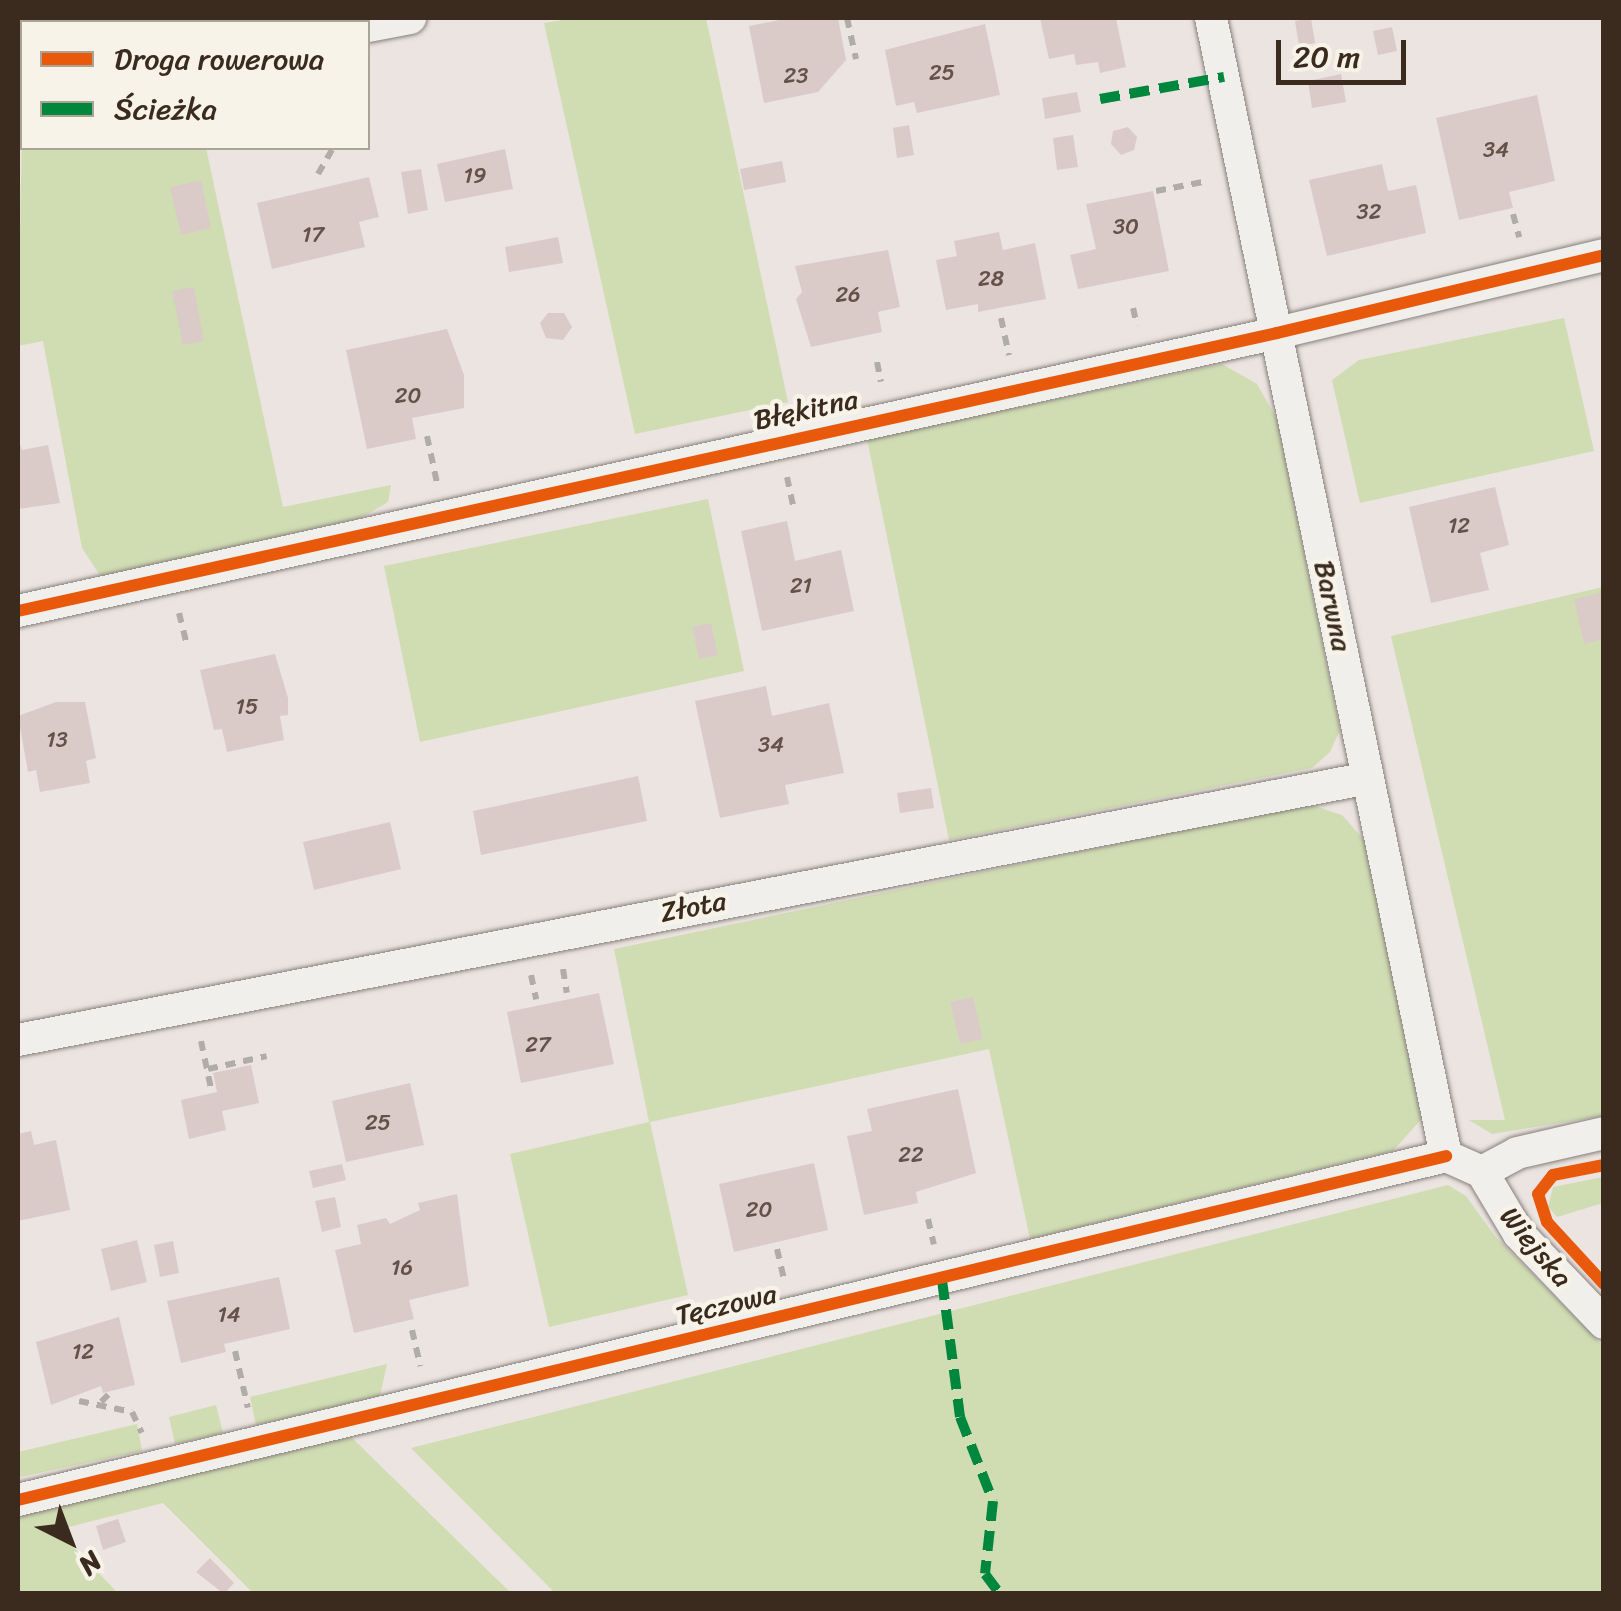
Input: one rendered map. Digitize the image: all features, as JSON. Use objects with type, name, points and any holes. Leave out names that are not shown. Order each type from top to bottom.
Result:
[{"type":"street","points":[[370,26],[410,18]]},
{"type":"street","name":"Barwna","points":[[1211,18],[1446,1156]]},
{"type":"street","name":"Błękitna","points":[[18,611],[443,514],[1277,333],[1604,254]]},
{"type":"street","name":"Złota","points":[[18,1040],[1368,778]]},
{"type":"street","points":[[1446,1156],[1482,1172],[1517,1153],[1604,1133]]},
{"type":"street","name":"Tęczowa","points":[[18,1500],[1446,1156]]},
{"type":"street","name":"Wiejska","points":[[1482,1172],[1519,1234],[1604,1322]]},
{"type":"path","points":[[847,18],[856,59]]},
{"type":"path","points":[[318,174],[332,150]]},
{"type":"path","points":[[1156,191],[1244,174]]},
{"type":"path","points":[[427,436],[443,514]]},
{"type":"path","points":[[208,1070],[267,1056]]},
{"type":"path","points":[[210,1081],[212,1094]]},
{"type":"path","points":[[235,1351],[256,1443]]},
{"type":"path","points":[[101,1402],[110,1394]]},
{"type":"path","points":[[78,1401],[101,1402],[136,1415],[150,1469]]},
{"type":"green space","points":[[575,18],[706,18],[788,402],[635,434],[544,23]]},
{"type":"green space","points":[[22,150],[206,150],[283,507],[391,485],[388,502],[361,518],[101,577],[82,548],[43,341],[18,346]]},
{"type":"green space","points":[[1564,318],[1594,451],[1360,503],[1332,380],[1359,360]]},
{"type":"green space","points":[[1222,364],[1257,384],[1277,419],[1340,730],[1330,752],[1312,768],[949,840],[867,439]]},
{"type":"green space","points":[[708,499],[744,671],[420,742],[384,566]]},
{"type":"green space","points":[[1603,587],[1603,1116],[1492,1134],[1469,1120],[1505,1120],[1391,636]]},
{"type":"green space","points":[[1308,804],[1342,815],[1365,841],[1425,1115],[1393,1151],[1030,1239],[989,1049],[650,1122],[688,1295],[549,1327],[510,1154],[649,1122],[614,949]]},
{"type":"green space","points":[[1603,1177],[1603,1203],[1557,1217],[1548,1207],[1553,1187]]},
{"type":"green space","points":[[1448,1185],[1466,1196],[1495,1236],[1603,1346],[1603,1593],[555,1593],[411,1448]]},
{"type":"green space","points":[[387,1364],[380,1396],[256,1425],[250,1397]]},
{"type":"green space","points":[[216,1405],[223,1433],[175,1444],[169,1417]]},
{"type":"green space","points":[[137,1424],[142,1451],[20,1477],[18,1452]]},
{"type":"green space","points":[[349,1435],[511,1593],[253,1593],[163,1503],[57,1530],[118,1593],[18,1593],[18,1514]]},
{"type":"building","points":[[789,18],[838,18],[846,60],[818,92],[764,103],[749,26]]},
{"type":"building","points":[[1040,18],[1116,18],[1126,67],[1100,73],[1098,62],[1076,65],[1074,54],[1049,59]]},
{"type":"building","points":[[1311,18],[1315,43],[1299,46],[1295,21]]},
{"type":"building","points":[[985,24],[1000,95],[917,113],[914,102],[896,106],[885,50]]},
{"type":"building","points":[[1392,27],[1397,51],[1378,55],[1373,31]]},
{"type":"building","points":[[1341,74],[1346,102],[1312,108],[1308,81]]},
{"type":"building","points":[[1077,92],[1081,112],[1045,119],[1042,98]]},
{"type":"building","points":[[1537,95],[1555,181],[1509,192],[1513,208],[1459,220],[1436,118]]},
{"type":"building","points":[[909,125],[914,155],[897,158],[893,128]]},
{"type":"building","points":[[1128,127],[1137,137],[1134,150],[1121,155],[1111,144],[1113,131]]},
{"type":"building","points":[[1073,135],[1078,167],[1057,170],[1053,138]]},
{"type":"building","points":[[505,149],[513,189],[445,202],[437,164]]},
{"type":"building","points":[[782,161],[786,182],[744,190],[740,169]]},
{"type":"building","points":[[1382,164],[1388,191],[1416,185],[1426,233],[1327,256],[1309,180]]},
{"type":"building","points":[[421,169],[428,210],[408,214],[401,172]]},
{"type":"building","points":[[369,177],[379,217],[359,222],[365,247],[272,269],[257,203]]},
{"type":"building","points":[[201,180],[211,228],[181,235],[170,187]]},
{"type":"building","points":[[1153,191],[1169,271],[1078,289],[1070,255],[1096,249],[1086,204]]},
{"type":"building","points":[[999,232],[1003,250],[1035,243],[1046,299],[978,312],[978,304],[946,310],[936,260],[957,256],[954,241]]},
{"type":"building","points":[[558,237],[563,263],[509,272],[505,247]]},
{"type":"building","points":[[888,250],[900,307],[878,312],[882,332],[811,347],[796,299],[802,292],[795,266]]},
{"type":"building","points":[[194,287],[204,341],[183,345],[172,291]]},
{"type":"building","points":[[548,313],[564,313],[572,327],[563,340],[546,338],[540,323]]},
{"type":"building","points":[[447,329],[464,375],[464,408],[412,418],[416,439],[367,449],[346,350]]},
{"type":"building","points":[[18,438],[22,450],[48,445],[60,503],[18,509]]},
{"type":"building","points":[[1495,487],[1509,545],[1480,553],[1489,590],[1431,603],[1409,507]]},
{"type":"building","points":[[787,521],[795,561],[841,550],[854,611],[762,631],[741,531]]},
{"type":"building","points":[[1604,592],[1604,639],[1584,644],[1574,599]]},
{"type":"building","points":[[711,623],[718,655],[699,659],[692,627]]},
{"type":"building","points":[[275,654],[288,698],[288,715],[280,716],[284,740],[227,752],[222,729],[214,730],[200,670]]},
{"type":"building","points":[[766,686],[772,716],[829,703],[844,773],[785,785],[789,804],[720,818],[695,701]]},
{"type":"building","points":[[56,702],[85,702],[96,758],[86,761],[90,783],[40,792],[36,770],[28,772],[18,716]]},
{"type":"building","points":[[638,776],[647,821],[481,855],[473,811]]},
{"type":"building","points":[[931,788],[934,808],[900,813],[897,793]]},
{"type":"building","points":[[390,822],[401,869],[314,890],[303,842]]},
{"type":"building","points":[[599,993],[614,1064],[521,1083],[507,1012]]},
{"type":"building","points":[[973,997],[983,1039],[960,1044],[950,1002]]},
{"type":"building","points":[[251,1065],[259,1103],[222,1111],[226,1130],[189,1139],[181,1100],[217,1092],[213,1073]]},
{"type":"building","points":[[410,1083],[424,1145],[346,1162],[332,1101]]},
{"type":"building","points":[[958,1089],[976,1173],[916,1192],[918,1203],[864,1215],[847,1136],[872,1131],[867,1109]]},
{"type":"building","points":[[31,1131],[34,1145],[56,1140],[70,1210],[18,1221],[18,1134]]},
{"type":"building","points":[[814,1163],[828,1230],[734,1252],[719,1184]]},
{"type":"building","points":[[342,1164],[346,1180],[313,1188],[309,1171]]},
{"type":"building","points":[[457,1194],[469,1286],[409,1300],[414,1319],[354,1333],[335,1250],[361,1244],[357,1225],[386,1218],[390,1224],[420,1210],[418,1203]]},
{"type":"building","points":[[335,1197],[341,1227],[322,1232],[315,1201]]},
{"type":"building","points":[[137,1240],[147,1282],[111,1291],[101,1249]]},
{"type":"building","points":[[173,1241],[179,1273],[160,1277],[154,1245]]},
{"type":"building","points":[[279,1277],[290,1329],[224,1344],[226,1352],[181,1363],[167,1301]]},
{"type":"building","points":[[119,1317],[135,1385],[103,1393],[101,1386],[51,1405],[36,1342]]},
{"type":"building","points":[[118,1519],[126,1542],[103,1550],[96,1526]]},
{"type":"building","points":[[210,1558],[234,1583],[224,1594],[196,1572]]},
{"type":"marked path","points":[[1100,99],[1224,77]]},
{"type":"marked path","points":[[942,1280],[960,1417],[993,1501],[985,1574],[1000,1594]]},
{"type":"cycle path","points":[[18,611],[1277,333],[1604,255]]},
{"type":"cycle path","points":[[18,1500],[1446,1156]]},
{"type":"cycle path","points":[[1604,1165],[1553,1175],[1538,1194],[1547,1222],[1604,1284]]}]
